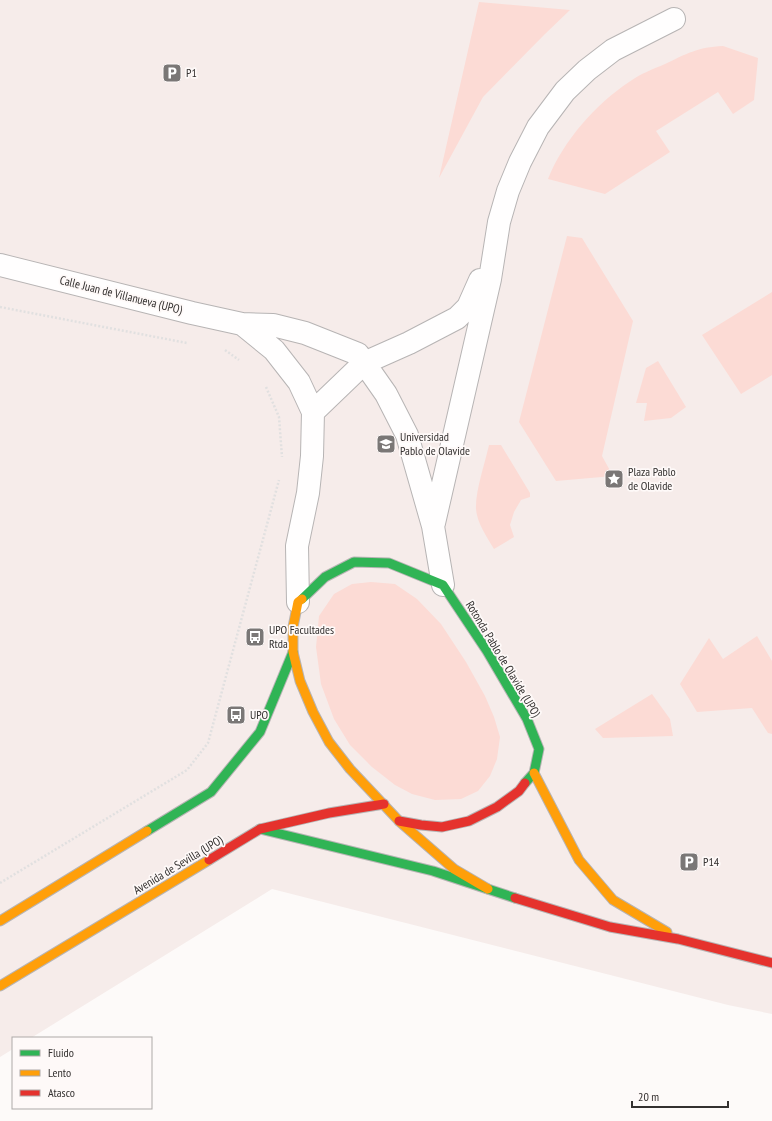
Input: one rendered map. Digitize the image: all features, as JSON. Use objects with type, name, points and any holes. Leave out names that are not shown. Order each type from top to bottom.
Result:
[{"type":"street","points":[[433,526],[490,279],[499,222],[508,191],[520,162],[538,127],[564,91],[587,70],[613,50],[674,19]]},
{"type":"street","points":[[313,412],[364,363],[409,343],[457,318],[468,307],[495,248]]},
{"type":"street","name":"Calle Juan de Villanueva (UPO)","points":[[0,265],[242,324],[273,325],[305,333],[358,354],[386,394],[408,435],[433,526],[443,585]]},
{"type":"street","points":[[242,324],[274,350],[299,382],[313,412],[312,456],[308,493],[297,546],[298,602],[293,627],[293,652],[300,681],[313,712],[329,742],[350,769],[399,821],[454,869],[488,889]]},
{"type":"street","points":[[298,602],[325,577],[354,562],[389,563],[443,585]]},
{"type":"street","name":"Rotonda Pablo de Olavide (UPO)","points":[[399,821],[442,827],[469,821],[497,807],[519,791],[534,773],[539,749],[527,720],[487,651],[443,585]]},
{"type":"street","points":[[0,921],[211,792],[260,732],[293,652]]},
{"type":"street","points":[[534,773],[579,860],[613,900],[678,939]]},
{"type":"street","name":"Avenida de Sevilla (UPO)","points":[[0,986],[260,829],[329,813],[384,804]]},
{"type":"street","points":[[260,829],[433,871],[610,927],[678,939],[772,963]]},
{"type":"path","points":[[0,307],[194,344]]},
{"type":"path","points":[[218,349],[226,350],[243,364]]},
{"type":"path","points":[[264,384],[279,417],[282,460]]},
{"type":"path","points":[[0,883],[187,770],[208,743],[281,475]]},
{"type":"shaded area","name":"Universidad Pablo de Olavide","points":[[0,0],[772,0],[772,1014],[728,1005],[272,889],[33,1037],[12,1037],[12,1050],[0,1057]]},
{"type":"shaded area","points":[[479,2],[570,10],[483,97],[439,178]]},
{"type":"shaded area","points":[[723,46],[758,58],[754,100],[733,114],[718,92],[656,131],[670,152],[605,194],[548,179],[562,151],[582,124],[617,91],[642,74],[686,54],[699,49]]},
{"type":"shaded area","points":[[567,236],[582,238],[633,321],[602,456],[613,476],[556,481],[519,422]]},
{"type":"shaded area","points":[[772,292],[772,375],[741,394],[702,335]]},
{"type":"shaded area","points":[[658,361],[686,407],[671,418],[644,421],[647,403],[636,403],[646,368]]},
{"type":"shaded area","points":[[489,445],[501,445],[530,493],[530,497],[521,500],[514,512],[510,525],[514,537],[494,549],[480,525],[476,509],[479,486]]},
{"type":"shaded area","points":[[371,582],[395,584],[417,599],[441,624],[466,662],[485,696],[494,717],[500,737],[497,759],[490,776],[478,791],[461,799],[435,800],[412,794],[395,785],[372,767],[350,745],[334,719],[321,684],[316,647],[319,616],[334,594],[352,584]]},
{"type":"shaded area","points":[[757,636],[772,661],[772,734],[768,733],[752,708],[697,712],[680,684],[709,638],[723,659]]},
{"type":"shaded area","points":[[652,694],[670,719],[673,736],[603,738],[595,729]]},
{"type":"traffic: fast","points":[[302,599],[325,577],[354,562],[389,563],[443,585],[487,651],[527,719],[539,749],[534,773],[525,783]]},
{"type":"traffic: fast","points":[[147,831],[211,792],[260,732],[293,652]]},
{"type":"traffic: fast","points":[[260,829],[433,871],[515,898]]},
{"type":"traffic: slow","points":[[302,599],[298,602],[293,627],[293,652],[300,681],[313,712],[329,742],[350,769],[399,821],[454,869],[488,889]]},
{"type":"traffic: slow","points":[[534,773],[579,860],[613,900],[667,932]]},
{"type":"traffic: slow","points":[[0,921],[147,831]]},
{"type":"traffic: slow","points":[[0,986],[209,860]]},
{"type":"traffic: jam","points":[[399,821],[442,827],[469,821],[497,807],[519,791],[525,783]]},
{"type":"traffic: jam","points":[[209,860],[260,829],[329,813],[384,804]]},
{"type":"traffic: jam","points":[[515,898],[610,927],[678,939],[772,963]]},
{"type":"place","name":"P1","points":[[172,73]]},
{"type":"place","name":"Universidad Pablo de Olavide","points":[[386,444]]},
{"type":"place","name":"Plaza Pablo de Olavide","points":[[614,479]]},
{"type":"place","name":"UPO Facultades Rtda","points":[[255,637]]},
{"type":"place","name":"UPO","points":[[236,715]]},
{"type":"place","name":"P14","points":[[689,862]]}]
